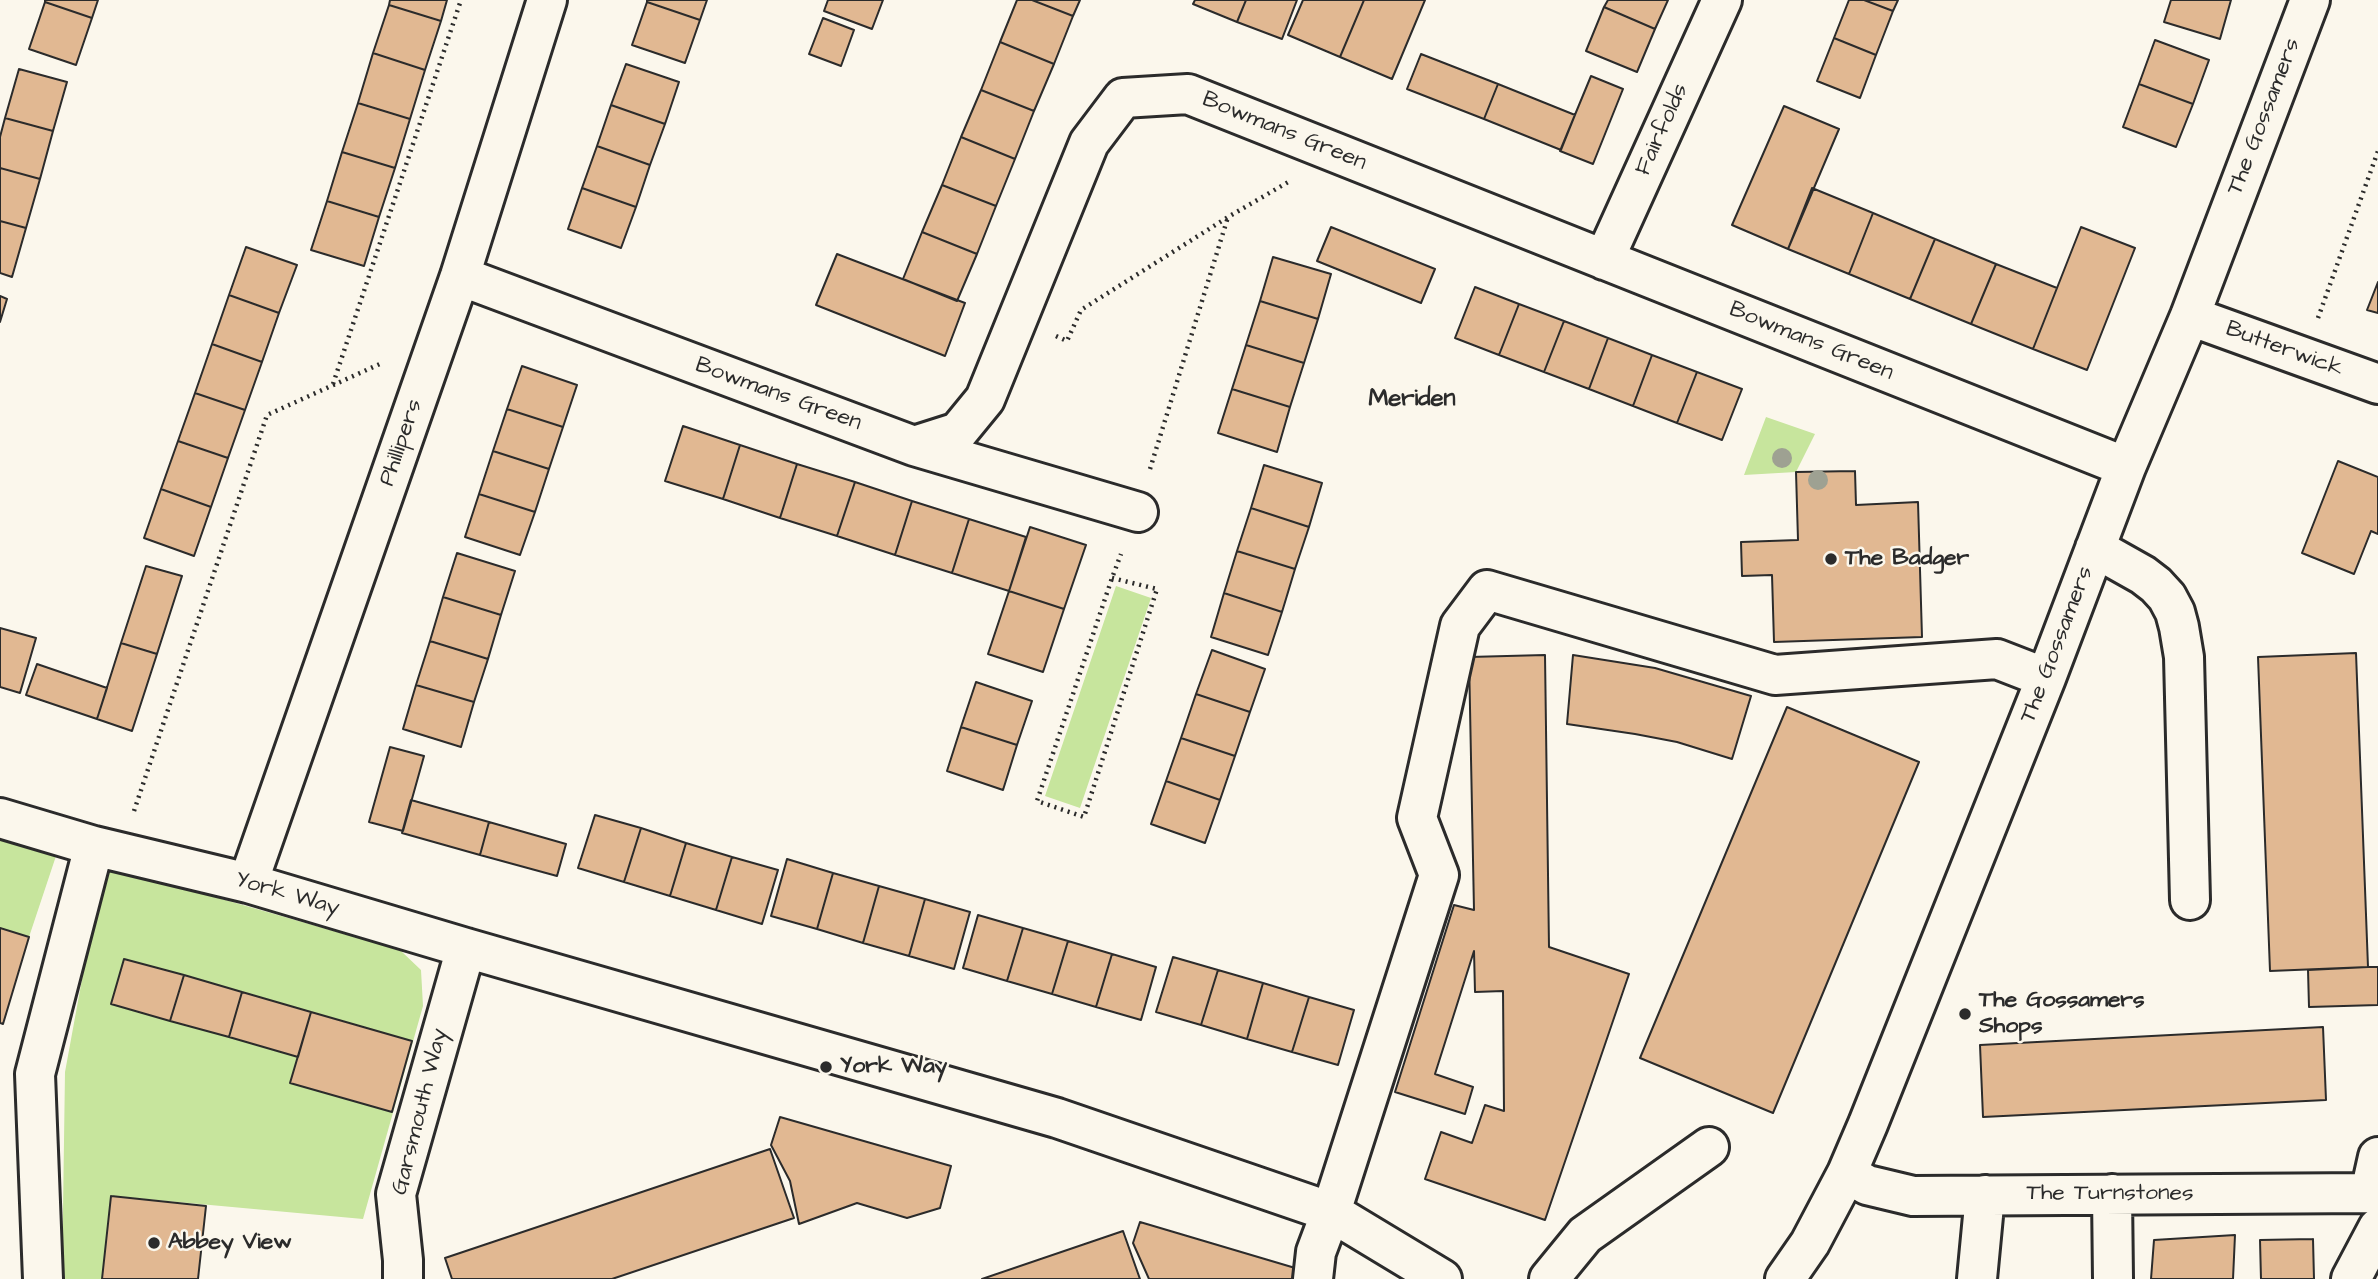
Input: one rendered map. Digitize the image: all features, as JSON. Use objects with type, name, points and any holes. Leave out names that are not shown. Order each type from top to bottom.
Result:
[{"type":"street","name":"Phillipers","points":[[248,883],[460,276],[547,0]]},
{"type":"street","name":"Fairfolds","points":[[1604,260],[1722,0]]},
{"type":"street","name":"The Gossamers","points":[[1784,1279],[1810,1242],[1847,1173],[2046,677],[2126,467],[2190,316],[2310,0]]},
{"type":"street","name":"Bowmans Green","points":[[460,276],[914,446],[958,432],[985,399],[1089,143],[1123,98],[1188,94],[2126,467]]},
{"type":"street","name":"Butterwick","points":[[2190,316],[2378,384]]},
{"type":"street","points":[[914,446],[1138,512]]},
{"type":"street","points":[[2095,548],[2143,575],[2167,597],[2175,612],[2184,657],[2190,900]]},
{"type":"street","points":[[1313,1279],[1316,1252],[1439,875],[1417,818],[1460,626],[1487,590],[1775,676],[1997,659],[2046,677]]},
{"type":"street","name":"York Way","points":[[0,818],[248,883],[1057,1118],[1331,1212],[1442,1279]]},
{"type":"street","points":[[43,1279],[35,1074],[107,848]]},
{"type":"street","name":"Garsmouth Way","points":[[403,1279],[396,1194],[466,948]]},
{"type":"street","points":[[1549,1279],[1586,1235],[1709,1147]]},
{"type":"street","name":"The Turnstones","points":[[1847,1173],[1867,1185],[1913,1196],[2376,1193]]},
{"type":"street","points":[[2351,1279],[2376,1193]]},
{"type":"street","points":[[2112,1194],[2113,1279]]},
{"type":"street","points":[[1977,1279],[1985,1195]]},
{"type":"path","points":[[332,385],[461,0]]},
{"type":"path","points":[[2304,358],[2378,150]]},
{"type":"path","points":[[1017,318],[1067,341],[1081,310],[1228,217],[1338,154]]},
{"type":"path","points":[[1112,578],[1157,589],[1084,817],[1037,801],[1112,578],[1138,512],[1228,217]]},
{"type":"path","points":[[107,848],[267,415],[395,357],[428,368]]},
{"type":"green space","points":[[1766,417],[1815,434],[1796,472],[1744,475]]},
{"type":"green space","points":[[1116,586],[1151,598],[1080,808],[1045,796]]},
{"type":"green space","points":[[0,838],[57,853],[29,937],[0,928]]},
{"type":"green space","points":[[103,865],[400,950],[421,970],[423,1006],[363,1219],[112,1196],[102,1279],[62,1279],[65,1072]]},
{"type":"building","points":[[45,0],[98,0],[92,18]]},
{"type":"building","points":[[390,0],[447,0],[441,21],[389,5]]},
{"type":"building","points":[[647,0],[707,0],[700,20]]},
{"type":"building","points":[[828,0],[883,0],[872,29],[824,11]]},
{"type":"building","points":[[1017,0],[1032,0],[1073,16],[1054,64],[1000,42]]},
{"type":"building","points":[[1032,0],[1080,0],[1073,16]]},
{"type":"building","points":[[1195,0],[1246,0],[1237,22],[1193,4]]},
{"type":"building","points":[[1246,0],[1297,0],[1282,39],[1237,22]]},
{"type":"building","points":[[1303,0],[1364,0],[1340,57],[1288,35]]},
{"type":"building","points":[[1364,0],[1425,0],[1392,79],[1340,57]]},
{"type":"building","points":[[1608,0],[1668,0],[1655,29],[1604,7]]},
{"type":"building","points":[[1849,0],[1864,0],[1893,11],[1876,55],[1834,38]]},
{"type":"building","points":[[1864,0],[1898,0],[1893,11]]},
{"type":"building","points":[[2171,0],[2231,0],[2220,39],[2164,22]]},
{"type":"building","points":[[45,2],[92,18],[76,65],[29,49]]},
{"type":"building","points":[[647,2],[700,20],[685,63],[632,45]]},
{"type":"building","points":[[389,5],[441,21],[425,70],[373,53]]},
{"type":"building","points":[[1604,7],[1655,29],[1637,72],[1586,51]]},
{"type":"building","points":[[823,18],[854,30],[841,66],[809,54]]},
{"type":"building","points":[[1834,38],[1876,55],[1860,98],[1817,81]]},
{"type":"building","points":[[2155,40],[2209,60],[2193,104],[2139,84]]},
{"type":"building","points":[[1000,42],[1054,64],[1034,111],[981,90]]},
{"type":"building","points":[[373,53],[425,70],[410,119],[358,103]]},
{"type":"building","points":[[1421,54],[1498,84],[1484,119],[1407,89]]},
{"type":"building","points":[[626,64],[679,82],[665,124],[611,105]]},
{"type":"building","points":[[19,69],[67,82],[53,131],[5,118]]},
{"type":"building","points":[[1591,76],[1623,89],[1593,164],[1560,151]]},
{"type":"building","points":[[1498,84],[1575,115],[1561,150],[1484,119]]},
{"type":"building","points":[[2139,84],[2193,104],[2176,147],[2123,127]]},
{"type":"building","points":[[981,90],[1034,111],[1015,159],[961,137]]},
{"type":"building","points":[[358,103],[410,119],[395,168],[342,152]]},
{"type":"building","points":[[611,105],[665,124],[650,165],[597,146]]},
{"type":"building","points":[[1784,106],[1839,129],[1788,249],[1732,225]]},
{"type":"building","points":[[5,118],[53,131],[40,179],[0,168],[0,137]]},
{"type":"building","points":[[961,137],[1015,159],[996,206],[942,185]]},
{"type":"building","points":[[597,146],[650,165],[636,207],[582,188]]},
{"type":"building","points":[[342,152],[395,168],[379,217],[327,201]]},
{"type":"building","points":[[0,168],[40,179],[26,228],[0,221]]},
{"type":"building","points":[[942,185],[996,206],[977,254],[922,232]]},
{"type":"building","points":[[582,188],[636,207],[621,248],[568,229]]},
{"type":"building","points":[[1812,188],[1873,213],[1849,274],[1788,249]]},
{"type":"building","points":[[327,201],[379,217],[364,266],[311,250]]},
{"type":"building","points":[[1873,213],[1935,239],[1910,299],[1849,274]]},
{"type":"building","points":[[0,221],[26,228],[12,277],[0,273]]},
{"type":"building","points":[[1331,227],[1435,269],[1421,303],[1317,261]]},
{"type":"building","points":[[2081,227],[2135,248],[2087,370],[2033,349]]},
{"type":"building","points":[[922,232],[977,254],[957,301],[903,279]]},
{"type":"building","points":[[1935,239],[1996,264],[1971,324],[1910,299]]},
{"type":"building","points":[[246,247],[297,265],[279,313],[229,295]]},
{"type":"building","points":[[837,254],[965,303],[945,356],[816,305]]},
{"type":"building","points":[[1273,257],[1331,274],[1318,319],[1260,301]]},
{"type":"building","points":[[1996,264],[2057,288],[2033,349],[1971,324]]},
{"type":"building","points":[[2378,282],[2378,313],[2367,310]]},
{"type":"building","points":[[1475,287],[1519,304],[1499,355],[1455,338]]},
{"type":"building","points":[[229,295],[279,313],[262,362],[212,344]]},
{"type":"building","points":[[0,296],[7,299],[0,322]]},
{"type":"building","points":[[1260,301],[1318,319],[1304,363],[1246,345]]},
{"type":"building","points":[[1519,304],[1564,321],[1544,372],[1499,355]]},
{"type":"building","points":[[1564,321],[1608,338],[1589,389],[1544,372]]},
{"type":"building","points":[[1608,338],[1652,355],[1633,406],[1589,389]]},
{"type":"building","points":[[212,344],[262,362],[245,410],[195,393]]},
{"type":"building","points":[[1246,345],[1304,363],[1290,407],[1232,389]]},
{"type":"building","points":[[1652,355],[1697,372],[1677,423],[1633,406]]},
{"type":"building","points":[[522,366],[577,385],[563,427],[507,409]]},
{"type":"building","points":[[1697,372],[1742,389],[1722,440],[1677,423]]},
{"type":"building","points":[[1232,389],[1290,407],[1277,452],[1218,433]]},
{"type":"building","points":[[195,393],[245,410],[228,458],[178,441]]},
{"type":"building","points":[[507,409],[563,427],[549,469],[493,451]]},
{"type":"building","points":[[683,426],[740,445],[723,499],[665,481]]},
{"type":"building","points":[[178,441],[228,458],[211,507],[161,489]]},
{"type":"building","points":[[740,445],[797,464],[780,518],[723,499]]},
{"type":"building","points":[[493,451],[549,469],[535,512],[479,494]]},
{"type":"building","points":[[2338,461],[2378,477],[2378,534],[2371,531],[2354,574],[2302,553]]},
{"type":"building","points":[[797,464],[855,482],[837,536],[780,518]]},
{"type":"building","points":[[1264,465],[1322,483],[1309,527],[1251,508]]},
{"type":"building","name":"The Badger","points":[[1855,471],[1856,505],[1918,502],[1922,637],[1774,642],[1772,575],[1742,576],[1741,542],[1798,540],[1796,472]]},
{"type":"building","points":[[855,482],[912,501],[895,555],[837,536]]},
{"type":"building","points":[[161,489],[211,507],[194,556],[144,538]]},
{"type":"building","points":[[479,494],[535,512],[520,555],[465,537]]},
{"type":"building","points":[[912,501],[969,519],[952,573],[895,555]]},
{"type":"building","points":[[1251,508],[1309,527],[1295,569],[1237,551]]},
{"type":"building","points":[[969,519],[1026,537],[1009,591],[952,573]]},
{"type":"building","points":[[1030,527],[1086,545],[1064,609],[1009,591]]},
{"type":"building","points":[[1237,551],[1295,569],[1282,612],[1224,593]]},
{"type":"building","points":[[457,553],[515,571],[501,615],[443,597]]},
{"type":"building","points":[[146,566],[182,576],[157,654],[121,643]]},
{"type":"building","points":[[1009,591],[1064,609],[1043,672],[988,654]]},
{"type":"building","points":[[1224,593],[1282,612],[1268,655],[1211,637]]},
{"type":"building","points":[[443,597],[501,615],[488,659],[430,641]]},
{"type":"building","points":[[0,628],[36,638],[20,693],[0,687]]},
{"type":"building","points":[[430,641],[488,659],[474,702],[416,685]]},
{"type":"building","points":[[121,643],[157,654],[132,731],[97,719]]},
{"type":"building","points":[[1212,650],[1265,669],[1250,712],[1196,694]]},
{"type":"building","points":[[2356,653],[2368,967],[2270,971],[2258,657]]},
{"type":"building","points":[[1545,655],[1549,947],[1629,974],[1545,1220],[1425,1179],[1441,1132],[1472,1143],[1485,1105],[1504,1111],[1503,991],[1475,992],[1474,951],[1435,1074],[1473,1087],[1465,1114],[1395,1092],[1454,905],[1474,910],[1469,657]]},
{"type":"building","points":[[1573,655],[1655,668],[1751,696],[1732,759],[1677,742],[1567,724]]},
{"type":"building","points":[[37,664],[107,688],[97,719],[26,695]]},
{"type":"building","points":[[976,682],[1032,701],[1017,745],[961,727]]},
{"type":"building","points":[[416,685],[474,702],[461,747],[403,729]]},
{"type":"building","points":[[1196,694],[1250,712],[1235,756],[1181,738]]},
{"type":"building","points":[[1787,707],[1919,762],[1773,1113],[1640,1058]]},
{"type":"building","points":[[961,727],[1017,745],[1003,790],[947,771]]},
{"type":"building","points":[[1181,738],[1235,756],[1220,800],[1166,781]]},
{"type":"building","points":[[390,747],[424,756],[403,831],[369,822]]},
{"type":"building","points":[[1166,781],[1220,800],[1205,843],[1151,824]]},
{"type":"building","points":[[411,800],[489,822],[480,855],[402,833]]},
{"type":"building","points":[[595,815],[641,828],[624,882],[578,868]]},
{"type":"building","points":[[489,822],[566,844],[557,876],[480,855]]},
{"type":"building","points":[[641,828],[686,843],[670,896],[624,882]]},
{"type":"building","points":[[686,843],[732,857],[716,910],[670,896]]},
{"type":"building","points":[[732,857],[778,870],[762,924],[716,910]]},
{"type":"building","points":[[787,859],[833,873],[817,929],[771,916]]},
{"type":"building","points":[[833,873],[879,886],[863,943],[817,929]]},
{"type":"building","points":[[879,886],[925,899],[909,956],[863,943]]},
{"type":"building","points":[[925,899],[970,912],[954,969],[909,956]]},
{"type":"building","points":[[978,915],[1023,928],[1007,981],[963,968]]},
{"type":"building","points":[[0,928],[29,937],[3,1024],[0,1023]]},
{"type":"building","points":[[1023,928],[1068,941],[1052,994],[1007,981]]},
{"type":"building","points":[[1068,941],[1112,954],[1096,1007],[1052,994]]},
{"type":"building","points":[[1112,954],[1156,967],[1141,1020],[1096,1007]]},
{"type":"building","points":[[1173,957],[1218,970],[1201,1025],[1156,1012]]},
{"type":"building","points":[[124,959],[184,975],[170,1021],[111,1004]]},
{"type":"building","points":[[2378,967],[2378,1005],[2309,1007],[2308,970]]},
{"type":"building","points":[[1218,970],[1263,983],[1247,1039],[1201,1025]]},
{"type":"building","points":[[184,975],[242,992],[229,1037],[170,1021]]},
{"type":"building","points":[[1263,983],[1309,997],[1292,1052],[1247,1039]]},
{"type":"building","points":[[242,992],[311,1012],[298,1057],[229,1037]]},
{"type":"building","points":[[1309,997],[1354,1010],[1338,1065],[1292,1052]]},
{"type":"building","points":[[311,1012],[412,1041],[392,1112],[290,1083]]},
{"type":"building","points":[[2323,1027],[2326,1100],[1983,1117],[1980,1045]]},
{"type":"building","points":[[780,1117],[951,1166],[940,1208],[907,1218],[857,1203],[799,1224],[790,1181],[771,1145]]},
{"type":"building","points":[[770,1149],[794,1218],[612,1279],[452,1279],[445,1258]]},
{"type":"building","name":"Abbey View","points":[[111,1196],[206,1206],[198,1279],[102,1279]]},
{"type":"building","points":[[1140,1222],[1312,1273],[1310,1279],[1149,1279],[1133,1243]]},
{"type":"building","points":[[1123,1231],[1140,1279],[982,1279]]},
{"type":"building","points":[[2235,1235],[2233,1279],[2151,1279],[2154,1240]]},
{"type":"building","points":[[2313,1239],[2314,1279],[2261,1279],[2260,1240]]},
{"type":"place","name":"The Badger","points":[[1831,559]]},
{"type":"place","name":"The Gossamers Shops","points":[[1965,1014]]},
{"type":"place","name":"York Way","points":[[826,1067]]},
{"type":"place","name":"Abbey View","points":[[154,1243]]},
{"type":"district","name":"Meriden","points":[[1412,400]]}]
